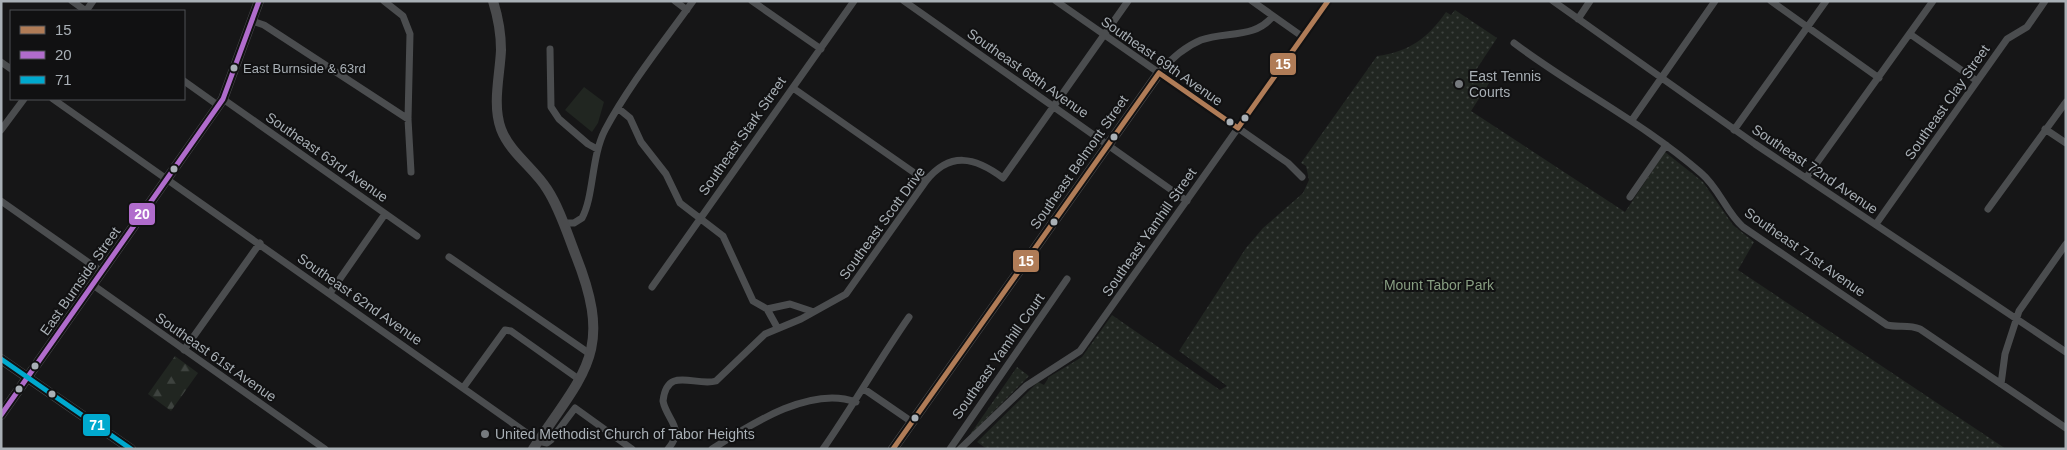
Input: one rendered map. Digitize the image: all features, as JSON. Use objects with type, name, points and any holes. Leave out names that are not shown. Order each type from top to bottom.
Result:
[{"type":"street","points":[[72,1],[85,10]]},
{"type":"street","name":"East Burnside Street","points":[[1,416],[221,103],[259,1]]},
{"type":"street","points":[[384,1],[403,16],[410,34],[408,119],[411,172]]},
{"type":"street","points":[[493,1],[500,35],[497,100],[501,128],[510,145],[546,187],[563,223],[591,300],[594,322],[590,354],[580,380],[536,445]]},
{"type":"street","points":[[674,1],[686,10]]},
{"type":"street","points":[[563,223],[574,223],[584,214],[597,149],[605,130],[693,1]]},
{"type":"street","points":[[752,1],[821,48]]},
{"type":"street","name":"Southeast Stark Street","points":[[652,287],[854,1]]},
{"type":"street","name":"Southeast 68th Avenue","points":[[904,1],[1187,200]]},
{"type":"street","name":"Southeast 69th Avenue","points":[[1056,1],[1238,128],[1288,164],[1302,177]]},
{"type":"street","points":[[1054,106],[1128,1]]},
{"type":"street","points":[[1252,1],[1303,37]]},
{"type":"street","name":"Southeast Yamhill Street","points":[[960,449],[1026,386],[1080,351],[1328,1]]},
{"type":"street","name":"Southeast 72nd Avenue","points":[[1553,1],[1734,130],[2066,352]]},
{"type":"street","points":[[1578,19],[1590,1]]},
{"type":"street","points":[[1632,120],[1715,1]]},
{"type":"street","points":[[1771,1],[1879,78]]},
{"type":"street","points":[[1734,130],[1826,1]]},
{"type":"street","points":[[1806,178],[1933,1]]},
{"type":"street","name":"Southeast Clay Street","points":[[1876,224],[2007,38],[2027,27],[2045,1]]},
{"type":"street","name":"Southeast Belmont Street","points":[[893,449],[1159,73],[1174,56],[1192,44],[1209,38],[1255,30],[1264,25],[1273,16]]},
{"type":"street","points":[[252,21],[264,25],[408,119]]},
{"type":"street","points":[[1910,34],[1977,81]]},
{"type":"street","name":"Southeast 71st Avenue","points":[[1514,43],[1538,61],[1632,120],[1707,178],[1733,217],[1743,227],[1880,320],[1895,327],[1905,325],[1920,329],[2066,428]]},
{"type":"street","points":[[550,49],[551,107],[559,119],[588,144],[597,149]]},
{"type":"street","name":"Southeast 63rd Avenue","points":[[185,82],[221,103],[416,236]]},
{"type":"street","points":[[793,88],[926,181]]},
{"type":"street","points":[[1,130],[23,100]]},
{"type":"street","name":"Southeast 62nd Avenue","points":[[54,100],[260,243],[463,388],[536,445]]},
{"type":"street","points":[[1988,209],[2066,102]]},
{"type":"street","name":"Southeast Scott Drive","points":[[668,449],[675,437],[676,425],[663,401],[667,388],[671,383],[684,378],[706,383],[716,382],[765,334],[777,327],[801,319],[811,311],[846,294],[926,181],[941,166],[960,160],[983,164],[1003,178],[1054,106]]},
{"type":"street","points":[[619,109],[630,118],[641,142],[666,174],[680,204],[723,236],[753,301],[767,309],[777,327]]},
{"type":"street","points":[[2046,129],[2066,143]]},
{"type":"street","points":[[1630,197],[1666,146]]},
{"type":"street","points":[[1,201],[102,272]]},
{"type":"street","points":[[330,293],[385,214]]},
{"type":"street","points":[[184,350],[260,243]]},
{"type":"street","points":[[2001,384],[2005,354],[2019,310],[2066,244]]},
{"type":"street","points":[[449,257],[590,354]]},
{"type":"street","name":"Southeast Yamhill Court","points":[[950,449],[1067,279]]},
{"type":"street","name":"Southeast 61st Avenue","points":[[93,285],[325,449]]},
{"type":"street","points":[[767,309],[790,304],[811,311]]},
{"type":"street","points":[[823,449],[856,402],[871,372],[909,317]]},
{"type":"street","points":[[463,388],[505,330],[511,332],[580,380]]},
{"type":"street","points":[[1,359],[130,449]]},
{"type":"street","points":[[864,389],[912,422]]},
{"type":"street","points":[[712,449],[741,431],[806,400],[848,399],[856,402]]},
{"type":"street","points":[[536,445],[547,443],[551,440],[575,408],[632,449]]},
{"type":"green space","name":"Mount Tabor Park","points":[[1455,10],[1497,38],[1476,70],[1491,80],[1471,111],[1625,212],[1665,152],[1703,182],[1733,225],[1754,242],[1738,270],[2006,449],[987,449],[977,442],[1038,382],[1044,385],[1049,377],[1082,357],[1112,315],[1220,390],[1227,386],[1179,351],[1246,248],[1263,228],[1303,193],[1309,180],[1306,166],[1301,163],[1377,56],[1399,51],[1417,42],[1432,29],[1446,12],[1451,15]]},
{"type":"green space","points":[[584,87],[604,102],[598,123],[592,132],[565,110]]},
{"type":"green space","points":[[175,356],[198,373],[171,411],[148,394]]},
{"type":"green space","points":[[1017,367],[1029,376],[969,436]]},
{"type":"transit line","name":"20","points":[[1,415],[223,99],[259,1]]},
{"type":"transit line","name":"15","points":[[1238,128],[1328,1]]},
{"type":"transit line","name":"15","points":[[1159,73],[1238,128]]},
{"type":"transit line","name":"15","points":[[893,449],[1159,73]]},
{"type":"transit line","name":"71","points":[[1,359],[131,449]]},
{"type":"place","name":"East Burnside & 63rd","points":[[234,68]]},
{"type":"place","name":"East Tennis Courts","points":[[1459,84]]},
{"type":"place","name":"United Methodist Church of Tabor Heights","points":[[485,434]]}]
